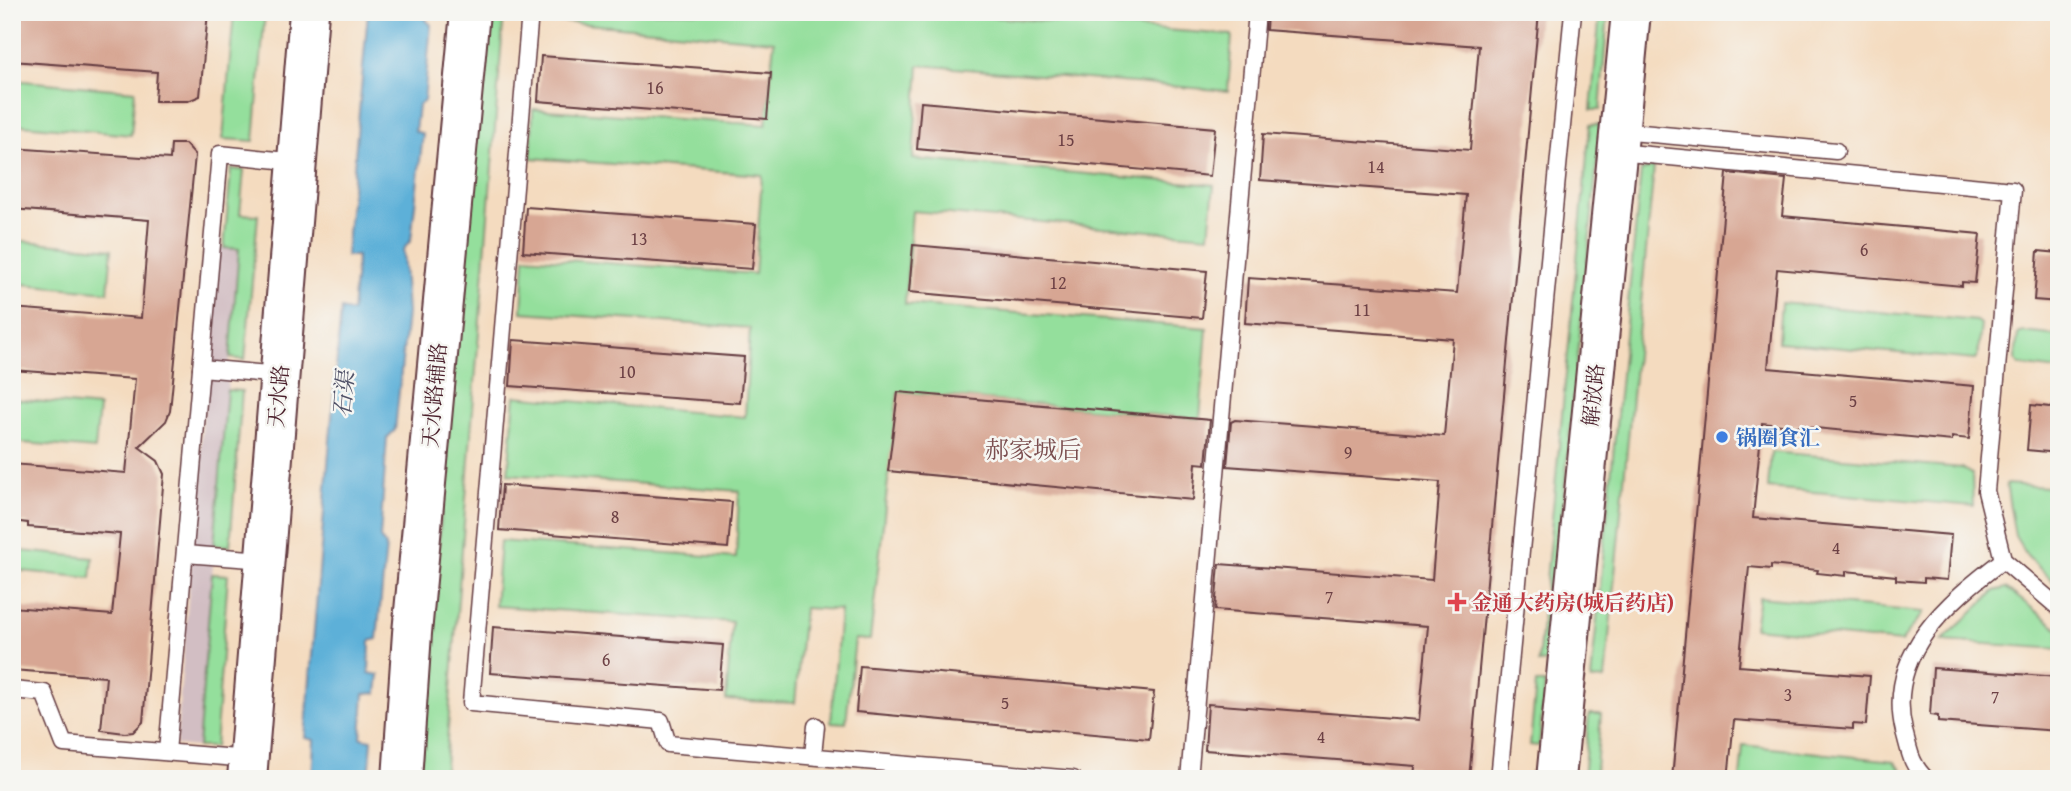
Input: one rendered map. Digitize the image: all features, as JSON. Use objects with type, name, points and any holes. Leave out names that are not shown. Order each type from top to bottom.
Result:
[{"type":"street","name":"天水路","points":[[248,769],[309,12]]},
{"type":"street","name":"天水路辅路","points":[[402,779],[412,633],[470,12]]},
{"type":"street","name":"解放路","points":[[1556,779],[1631,12]]},
{"type":"lane","points":[[530,12],[471,703],[661,721],[668,744],[1073,779]]},
{"type":"lane","points":[[1189,779],[1257,12]]},
{"type":"lane","points":[[1499,779],[1573,12]]},
{"type":"lane","points":[[1618,142],[1836,151]]},
{"type":"lane","points":[[1618,142],[2013,190],[1986,491],[2003,561],[2059,608]]},
{"type":"lane","points":[[167,752],[220,154],[297,162]]},
{"type":"lane","points":[[201,368],[280,375]]},
{"type":"lane","points":[[185,554],[265,561]]},
{"type":"lane","points":[[1926,779],[1913,766],[1902,721],[1903,683],[1915,646],[1940,614],[1972,584],[2003,561]]},
{"type":"lane","points":[[12,690],[44,693],[64,744],[167,752],[248,769]]},
{"type":"lane","points":[[813,755],[816,726]]},
{"type":"shaded area","points":[[217,247],[239,249],[198,747],[176,745]]},
{"type":"green space","points":[[234,12],[265,12],[254,141],[223,139]]},
{"type":"green space","points":[[483,12],[504,12],[444,779],[419,779]]},
{"type":"green space","points":[[544,12],[864,12],[865,15],[901,16],[902,12],[924,12],[1232,35],[1228,91],[919,65],[913,159],[1214,185],[1209,236],[912,211],[905,304],[1207,328],[1200,419],[898,392],[870,640],[855,639],[846,723],[831,722],[840,610],[804,608],[795,703],[726,700],[732,622],[495,606],[500,541],[736,558],[739,491],[508,474],[515,396],[745,417],[750,328],[522,312],[525,257],[755,274],[762,175],[531,158],[533,109],[766,125],[774,41],[543,20]]},
{"type":"green space","points":[[1600,12],[1608,12],[1600,110],[1591,110]]},
{"type":"green space","points":[[12,80],[135,91],[131,135],[12,124]]},
{"type":"green space","points":[[1601,124],[1547,662],[1538,663],[1590,125]]},
{"type":"green space","points":[[1654,167],[1605,679],[1591,680],[1641,171]]},
{"type":"green space","points":[[231,169],[244,170],[240,214],[258,215],[245,360],[230,358],[239,249],[224,248]]},
{"type":"green space","points":[[12,240],[112,249],[108,292],[12,283]]},
{"type":"green space","points":[[1781,303],[1977,321],[1981,324],[1978,355],[1975,360],[1778,342]]},
{"type":"green space","points":[[2023,332],[2059,336],[2059,370],[2019,365],[2015,359],[2018,334]]},
{"type":"green space","points":[[227,390],[242,391],[230,546],[214,545]]},
{"type":"green space","points":[[12,399],[99,407],[95,449],[12,442]]},
{"type":"green space","points":[[1771,452],[1962,468],[1972,474],[1973,506],[1768,488]]},
{"type":"green space","points":[[2006,484],[2059,488],[2059,587],[2027,556],[2015,536]]},
{"type":"green space","points":[[12,550],[93,558],[91,578],[12,570]]},
{"type":"green space","points":[[212,574],[228,575],[215,747],[198,747]]},
{"type":"green space","points":[[2006,588],[2059,629],[2059,649],[1942,641],[1995,591]]},
{"type":"green space","points":[[1759,597],[1924,612],[1901,642],[1754,628]]},
{"type":"green space","points":[[1536,683],[1545,683],[1539,746],[1530,745]]},
{"type":"green space","points":[[1589,714],[1601,714],[1595,779],[1583,779]]},
{"type":"green space","points":[[1743,745],[1894,761],[1909,779],[1740,779]]},
{"type":"water","name":"石渠","points":[[368,12],[427,12],[426,20],[431,25],[424,101],[418,106],[415,131],[423,134],[411,240],[403,250],[407,313],[395,430],[387,438],[380,538],[386,546],[377,639],[370,641],[369,673],[379,675],[377,693],[364,694],[361,738],[372,740],[369,779],[312,779],[314,740],[305,738],[341,309],[352,312],[357,256],[346,256]]},
{"type":"building","points":[[12,12],[208,12],[200,96],[188,101],[155,101],[157,72],[12,61]]},
{"type":"building","points":[[1267,12],[1539,12],[1469,779],[1414,779],[1415,766],[1205,750],[1208,704],[1419,720],[1428,626],[1215,610],[1219,564],[1432,580],[1440,482],[1227,466],[1231,422],[1235,420],[1444,436],[1453,339],[1245,323],[1248,278],[1457,293],[1466,195],[1260,180],[1263,134],[1470,150],[1479,46],[1266,30]]},
{"type":"building","points":[[541,56],[771,73],[767,119],[538,101]]},
{"type":"building","points":[[921,102],[1215,128],[1210,176],[917,149]]},
{"type":"building","points":[[171,144],[185,144],[195,155],[170,411],[166,421],[139,447],[158,461],[164,474],[143,722],[133,732],[125,733],[101,730],[106,677],[12,670],[12,607],[112,615],[120,534],[28,527],[28,523],[12,521],[12,464],[126,473],[135,379],[12,370],[12,308],[141,318],[149,220],[12,209],[12,148],[170,159]]},
{"type":"building","points":[[1727,173],[1786,179],[1782,216],[1980,234],[1975,283],[1962,282],[1962,286],[1777,269],[1768,368],[1974,386],[1969,439],[1952,437],[1952,441],[1762,423],[1753,518],[1951,535],[1947,580],[1924,578],[1924,582],[1846,571],[1846,576],[1771,565],[1771,569],[1749,567],[1739,666],[1870,676],[1866,725],[1853,724],[1853,729],[1734,720],[1728,779],[1672,779]]},
{"type":"building","points":[[526,207],[756,224],[752,269],[523,252]]},
{"type":"building","points":[[913,245],[1207,271],[1202,318],[909,292]]},
{"type":"building","points":[[2038,251],[2059,253],[2059,302],[2034,300]]},
{"type":"building","points":[[513,340],[744,357],[740,403],[510,386]]},
{"type":"building","points":[[898,392],[1210,420],[1206,464],[1196,463],[1193,500],[888,471]]},
{"type":"building","points":[[2031,405],[2059,408],[2059,453],[2027,450]]},
{"type":"building","points":[[502,485],[732,502],[728,548],[499,530]]},
{"type":"building","points":[[493,627],[723,645],[719,690],[490,673]]},
{"type":"building","points":[[860,666],[1154,692],[1149,739],[856,712]]},
{"type":"building","points":[[1933,668],[2059,677],[2059,731],[1938,722],[1938,716],[1930,715]]},
{"type":"place","name":"锅圈食汇","points":[[1722,437]]},
{"type":"place","name":"金通大药房(城后药店)","points":[[1457,602]]},
{"type":"district","name":"郝家城后","points":[[1033,449]]}]
